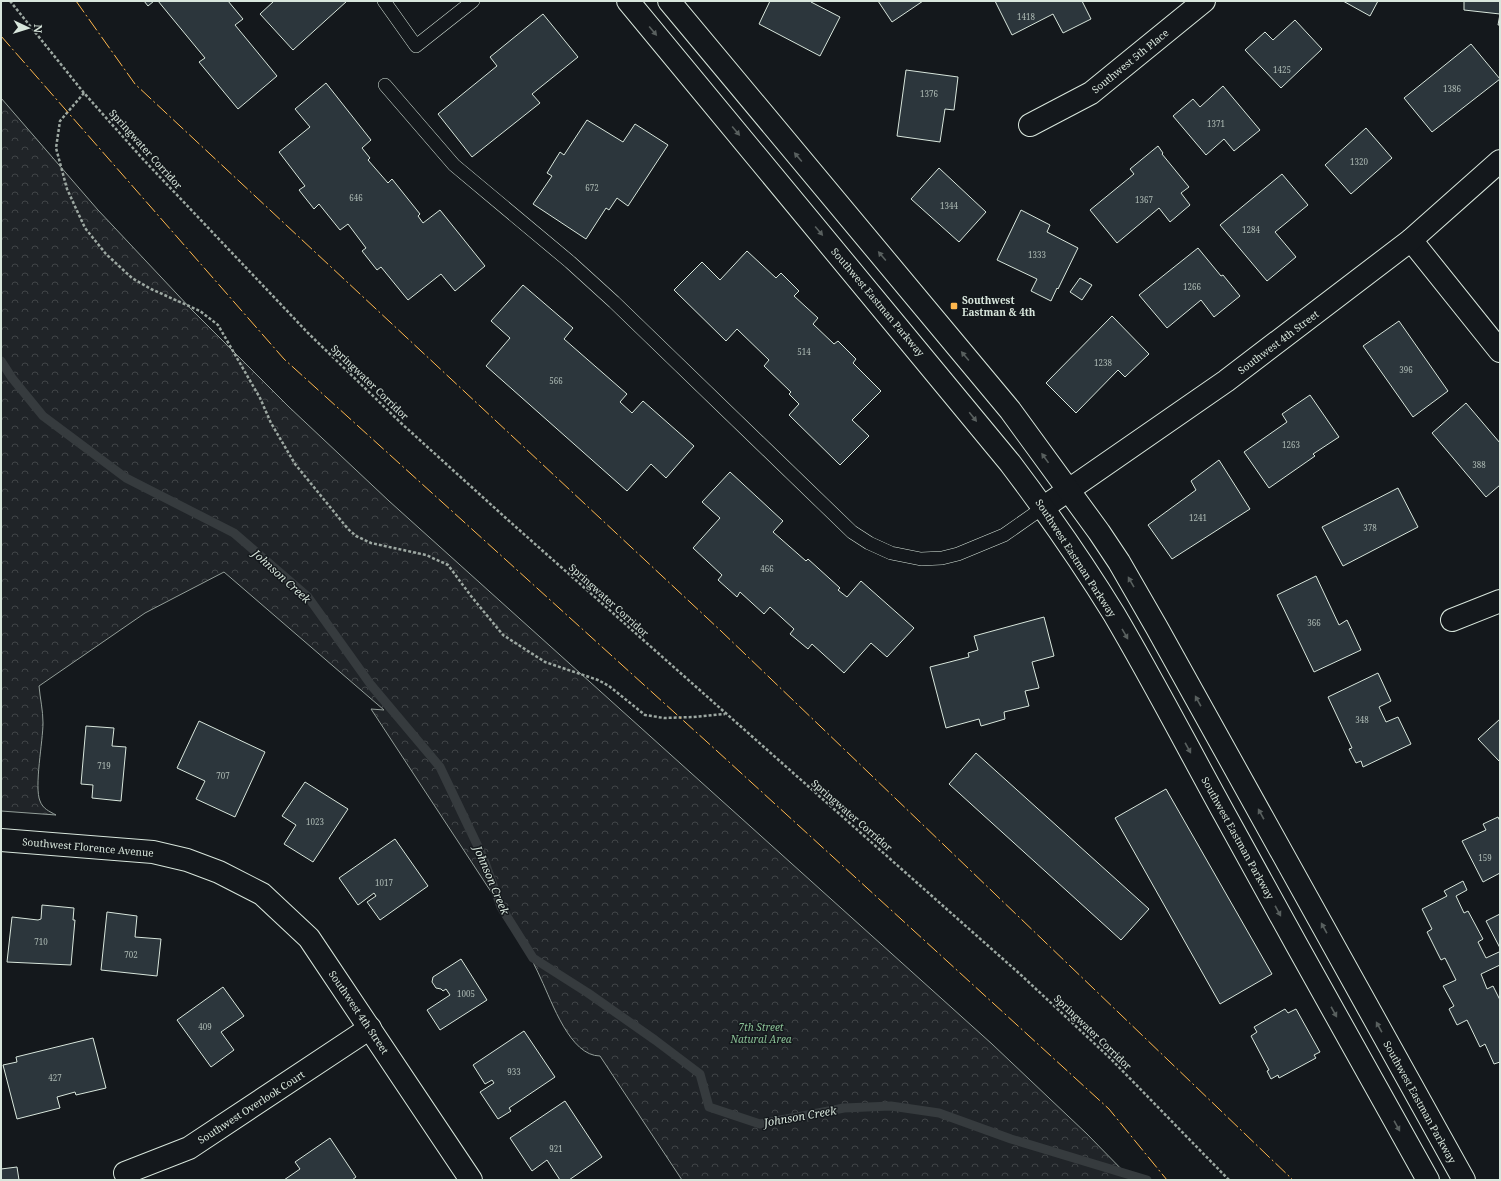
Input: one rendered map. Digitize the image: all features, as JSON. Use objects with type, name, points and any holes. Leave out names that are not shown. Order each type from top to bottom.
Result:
[{"type":"main road","name":"Southwest Eastman Parkway","points":[[628,1],[944,381],[1044,507],[1080,560],[1114,614],[1150,678],[1428,1180]]},
{"type":"main road","name":"Southwest 5th Place","points":[[1030,125],[1091,93],[1204,1]]},
{"type":"main road","name":"Southwest Eastman Parkway","points":[[669,4],[1010,410],[1119,562],[1464,1180]]},
{"type":"main road","name":"Southwest 4th Street","points":[[1044,507],[1226,381],[1411,240],[1500,161]]},
{"type":"main road","points":[[1411,240],[1500,352]]},
{"type":"main road","points":[[1452,620],[1500,601]]},
{"type":"main road","name":"Southwest Florence Avenue","points":[[1,840],[152,852],[187,860],[219,872]]},
{"type":"main road","name":"Southwest 4th Street","points":[[219,872],[262,894],[309,938],[471,1180]]},
{"type":"main road","name":"Southwest Overlook Court","points":[[125,1173],[189,1148],[370,1028]]},
{"type":"lane","points":[[384,1],[416,46],[473,1]]},
{"type":"lane","points":[[385,85],[454,164],[587,277],[852,532],[869,543],[891,553],[921,559],[942,558],[958,554],[1004,535],[1044,507]]},
{"type":"path","name":"Springwater Corridor","points":[[10,1],[84,93],[141,158],[313,338],[406,428],[725,714],[1021,975],[1110,1058],[1229,1180]]},
{"type":"path","points":[[84,93],[60,121],[56,148],[67,189],[85,228],[106,254],[132,278],[151,289],[200,311],[218,325],[260,398],[271,423],[296,464],[348,530],[356,536],[371,542],[426,555],[448,566],[503,635],[513,640],[545,662],[598,680],[609,686],[645,715],[664,718],[725,714]]},
{"type":"green space","name":"7th Street Natural Area","points":[[1,98],[98,210],[192,310],[289,407],[389,501],[992,1044],[1087,1134],[1132,1180],[682,1180],[600,1056],[589,1054],[580,1047],[571,1038],[563,1026],[527,951],[526,945],[371,709],[384,710],[224,572],[145,613],[39,686],[43,713],[43,731],[38,775],[38,794],[40,801],[46,810],[56,815],[1,811]]},
{"type":"building","points":[[144,1],[154,1],[148,6]]},
{"type":"building","points":[[158,1],[228,1],[243,19],[235,25],[277,76],[238,109],[199,62],[205,58]]},
{"type":"building","points":[[274,1],[347,1],[293,50],[260,14]]},
{"type":"building","points":[[770,1],[812,1],[811,2],[840,17],[820,56],[759,24]]},
{"type":"building","points":[[878,1],[923,1],[892,22]]},
{"type":"building","points":[[995,1],[1082,1],[1091,19],[1063,33],[1053,14],[1012,35]]},
{"type":"building","points":[[1343,1],[1378,1],[1370,16]]},
{"type":"building","points":[[1464,1],[1500,1],[1500,14],[1464,10]]},
{"type":"building","points":[[543,14],[578,57],[532,94],[540,103],[472,157],[438,114],[497,66],[490,57]]},
{"type":"building","points":[[1500,14],[1500,25],[1498,25]]},
{"type":"building","points":[[1295,20],[1322,49],[1281,88],[1245,50],[1265,32],[1273,40]]},
{"type":"building","points":[[1471,44],[1500,79],[1432,132],[1404,98]]},
{"type":"building","points":[[906,70],[958,77],[954,110],[945,109],[940,142],[897,136]]},
{"type":"building","points":[[326,83],[371,140],[362,148],[370,158],[368,160],[388,183],[392,179],[420,214],[418,216],[423,223],[440,210],[485,266],[455,291],[441,274],[408,300],[381,267],[377,270],[362,251],[366,248],[348,224],[340,230],[319,204],[314,209],[299,190],[305,186],[279,152],[310,127],[295,109]]},
{"type":"building","points":[[1223,86],[1260,130],[1234,151],[1224,139],[1206,155],[1173,116],[1193,99],[1200,107]]},
{"type":"building","points":[[587,120],[623,142],[635,124],[668,145],[628,206],[617,198],[609,210],[606,208],[586,239],[533,204],[552,176],[547,173],[560,152],[564,155]]},
{"type":"building","points":[[1366,128],[1392,158],[1351,194],[1325,165]]},
{"type":"building","points":[[1158,146],[1163,153],[1162,154],[1189,187],[1181,193],[1190,205],[1170,222],[1159,208],[1117,243],[1090,210],[1134,174],[1130,169]]},
{"type":"building","points":[[939,168],[986,212],[959,242],[911,199]]},
{"type":"building","points":[[1282,174],[1308,205],[1275,232],[1296,257],[1267,281],[1220,225]]},
{"type":"building","points":[[1021,210],[1050,225],[1047,232],[1078,248],[1051,301],[1031,291],[1037,279],[997,260]]},
{"type":"building","points":[[1198,248],[1240,296],[1214,317],[1201,300],[1167,328],[1139,295]]},
{"type":"building","points":[[747,251],[776,278],[781,273],[799,291],[794,296],[818,318],[813,324],[834,344],[838,341],[856,359],[853,363],[881,391],[852,420],[869,436],[840,465],[789,415],[799,404],[789,394],[791,392],[764,366],[769,360],[737,329],[726,341],[674,290],[702,262],[720,280]]},
{"type":"building","points":[[1080,278],[1092,285],[1082,300],[1070,292]]},
{"type":"building","points":[[523,285],[573,328],[564,339],[627,394],[620,402],[632,413],[643,401],[694,446],[666,478],[651,464],[627,491],[486,366],[510,338],[491,321]]},
{"type":"building","points":[[1112,316],[1149,354],[1125,377],[1118,370],[1076,413],[1046,383]]},
{"type":"building","points":[[1399,321],[1448,391],[1413,417],[1363,346]]},
{"type":"building","points":[[1310,395],[1339,437],[1313,454],[1315,456],[1269,488],[1244,452],[1287,422],[1282,414]]},
{"type":"building","points":[[1466,403],[1500,443],[1500,485],[1486,497],[1432,433]]},
{"type":"building","points":[[1219,460],[1250,509],[1172,559],[1148,525],[1196,490],[1191,481]]},
{"type":"building","points":[[730,472],[783,521],[773,532],[806,561],[808,559],[840,588],[838,590],[847,597],[861,581],[914,628],[887,657],[871,643],[844,673],[812,644],[808,649],[790,634],[794,629],[770,607],[764,614],[740,592],[737,597],[718,580],[722,575],[693,548],[720,518],[702,502]]},
{"type":"building","points":[[1398,488],[1418,527],[1343,566],[1322,527]]},
{"type":"building","points":[[1316,576],[1339,625],[1347,620],[1361,650],[1314,672],[1277,595]]},
{"type":"building","points":[[1044,617],[1054,656],[1032,662],[1039,688],[1025,691],[1029,706],[1004,712],[1005,719],[981,726],[979,719],[946,728],[930,667],[969,657],[968,653],[978,650],[974,636]]},
{"type":"building","points":[[1378,673],[1391,701],[1379,707],[1386,722],[1398,717],[1411,744],[1363,767],[1361,761],[1356,763],[1349,749],[1352,748],[1328,697]]},
{"type":"building","points":[[1500,719],[1500,762],[1478,739]]},
{"type":"building","points":[[199,721],[265,752],[235,817],[196,799],[205,781],[177,768]]},
{"type":"building","points":[[86,726],[114,728],[112,746],[126,747],[121,801],[92,798],[93,785],[81,784]]},
{"type":"building","points":[[976,753],[1149,909],[1121,940],[949,784]]},
{"type":"building","points":[[305,782],[348,809],[313,862],[284,844],[296,825],[282,816]]},
{"type":"building","points":[[1166,789],[1272,974],[1220,1004],[1115,818]]},
{"type":"building","points":[[1498,817],[1500,821],[1500,873],[1483,882],[1462,841],[1486,830],[1483,824]]},
{"type":"building","points":[[395,839],[428,886],[380,920],[367,902],[376,896],[374,893],[358,905],[339,878]]},
{"type":"building","points":[[1463,881],[1467,890],[1456,896],[1464,913],[1468,911],[1483,939],[1478,942],[1486,958],[1499,952],[1500,953],[1500,965],[1481,974],[1487,989],[1493,986],[1500,1000],[1500,1062],[1494,1064],[1485,1044],[1480,1047],[1467,1020],[1457,1025],[1449,1009],[1454,1006],[1443,986],[1456,980],[1445,958],[1441,960],[1427,932],[1432,929],[1422,909],[1447,896],[1444,891]]},
{"type":"building","points":[[42,905],[74,908],[73,920],[75,920],[71,965],[7,962],[12,917],[38,920],[41,919]]},
{"type":"building","points":[[107,912],[137,916],[135,937],[161,939],[157,976],[101,970]]},
{"type":"building","points":[[1500,914],[1500,948],[1486,921]]},
{"type":"building","points":[[461,959],[487,1000],[440,1030],[427,1010],[450,995],[446,989],[443,991],[436,988],[432,982],[433,977]]},
{"type":"building","points":[[223,987],[244,1016],[221,1032],[234,1050],[211,1067],[177,1020]]},
{"type":"building","points":[[1285,1009],[1288,1013],[1296,1009],[1320,1052],[1314,1055],[1316,1058],[1279,1078],[1278,1075],[1271,1079],[1267,1071],[1269,1070],[1251,1036],[1257,1032],[1254,1027]]},
{"type":"building","points":[[524,1031],[555,1077],[509,1108],[511,1111],[498,1119],[480,1092],[494,1083],[492,1080],[485,1084],[473,1065]]},
{"type":"building","points":[[93,1038],[106,1088],[76,1095],[75,1092],[57,1097],[60,1108],[17,1119],[3,1065],[17,1062],[16,1057]]},
{"type":"building","points":[[565,1101],[602,1157],[569,1180],[560,1180],[547,1160],[532,1171],[510,1138]]},
{"type":"building","points":[[330,1138],[356,1177],[352,1180],[284,1180],[300,1169],[295,1162]]},
{"type":"building","points":[[17,1167],[19,1180],[1,1180],[1,1169]]},
{"type":"waterway","name":"Johnson Creek","points":[[1,361],[12,378],[43,416],[126,478],[234,533],[308,597],[371,685],[440,767],[483,857],[501,907],[533,958],[588,993],[700,1074],[709,1107],[760,1124],[844,1108],[891,1106],[939,1113],[1011,1139],[1147,1180]]},
{"type":"power","points":[[76,1],[135,84],[721,631],[1293,1180]]},
{"type":"power","points":[[1,36],[284,359],[717,751],[1109,1109],[1167,1180]]},
{"type":"place","name":"Southwest Eastman & 4th","points":[[954,306]]}]
